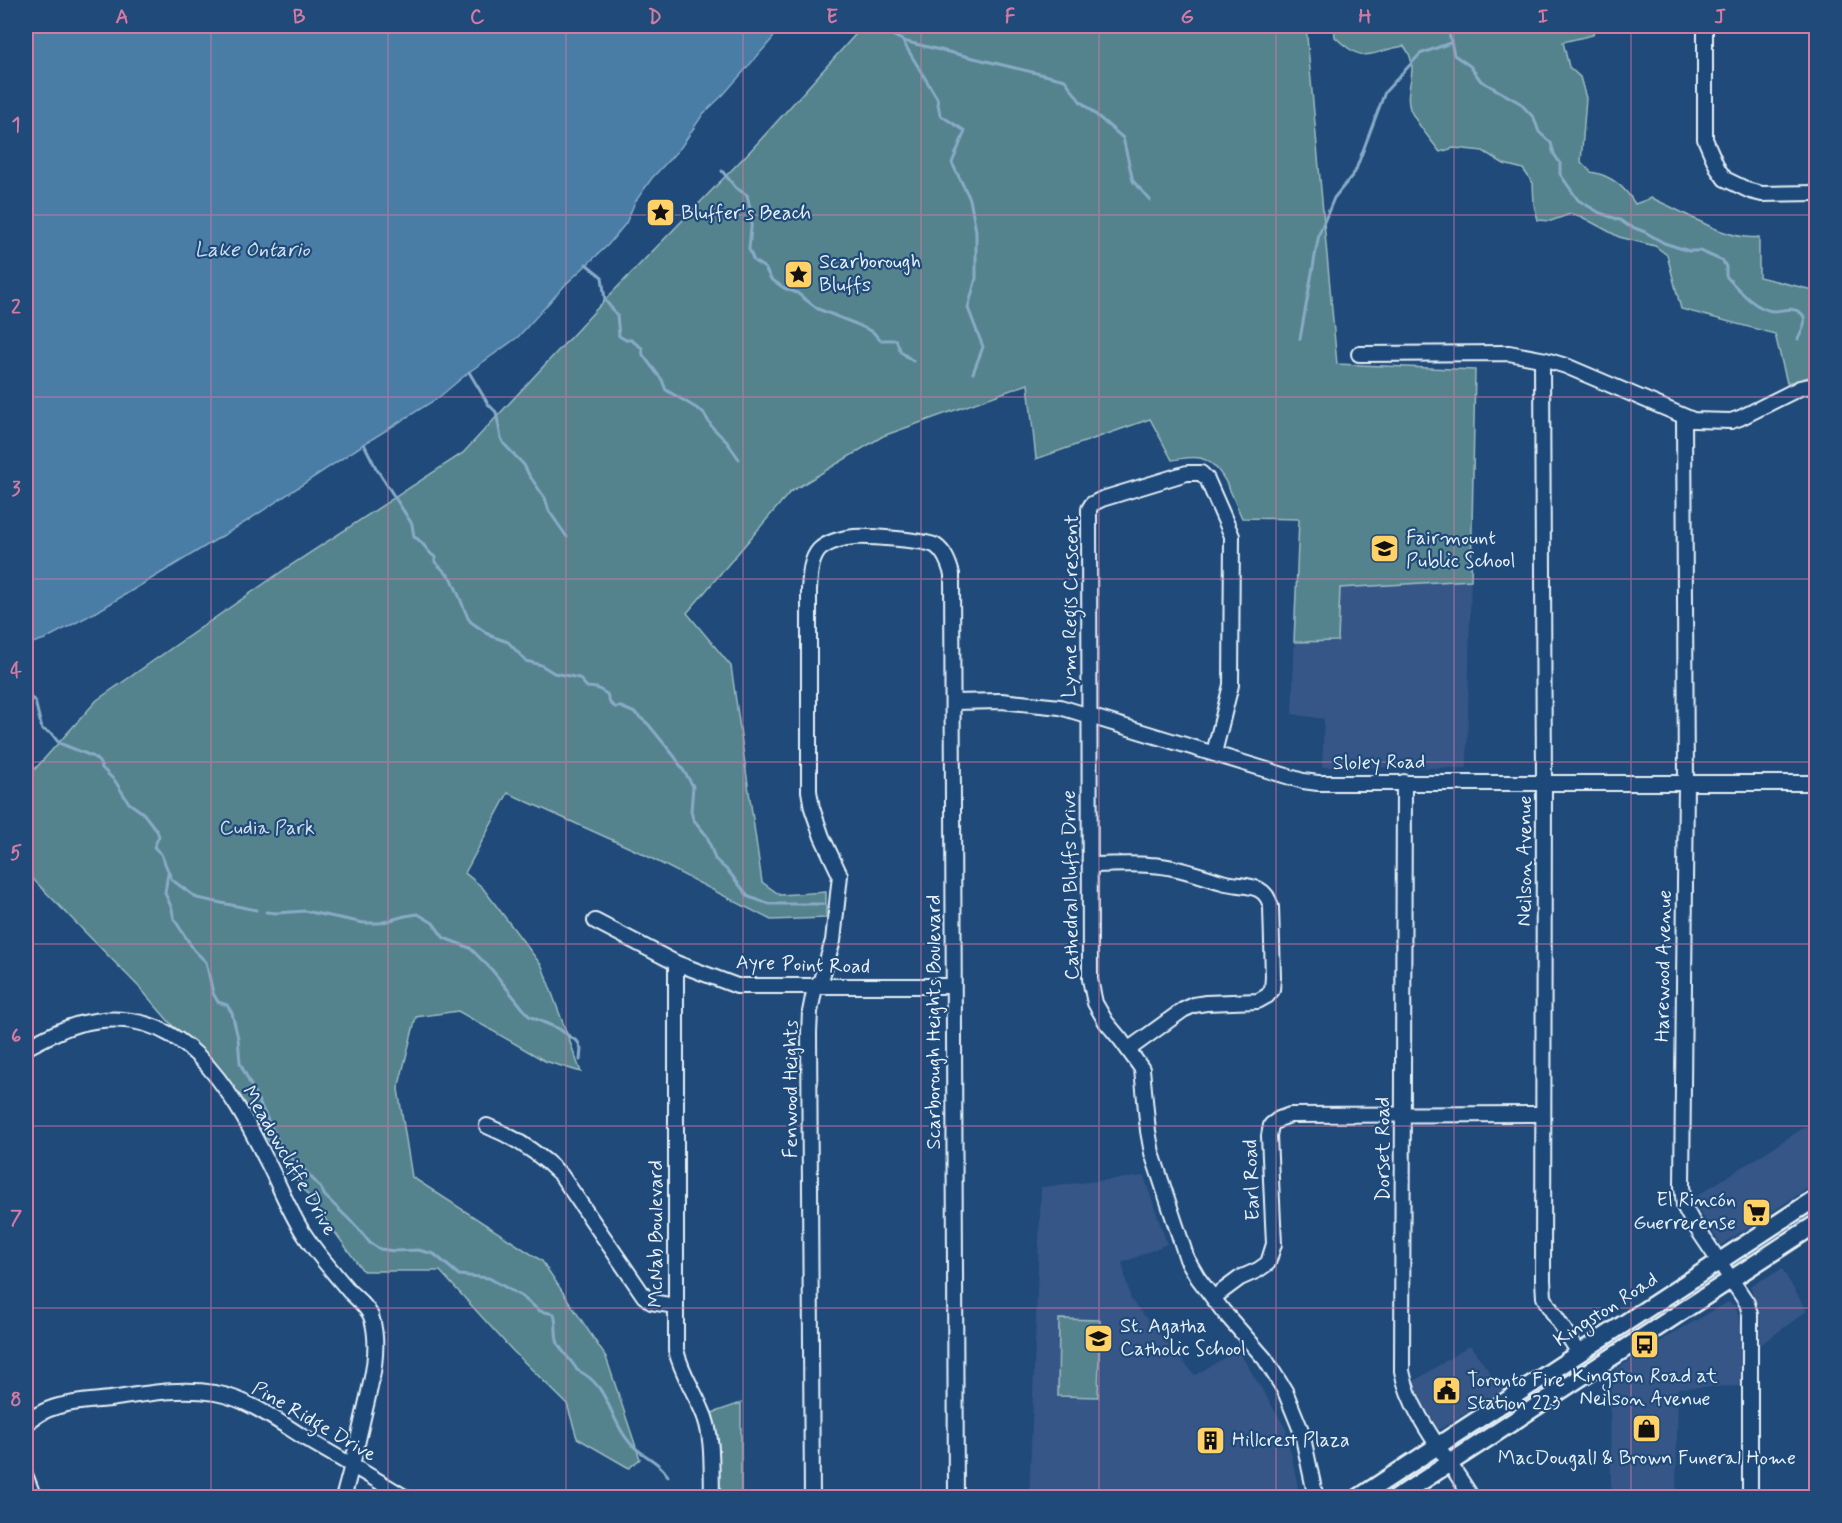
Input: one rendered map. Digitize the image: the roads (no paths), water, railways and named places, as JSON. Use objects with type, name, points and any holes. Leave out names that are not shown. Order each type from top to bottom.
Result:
[{"type":"main road","name":"Kingston Road","points":[[1358,1497],[1816,1198]]},
{"type":"main road","points":[[1396,1497],[1816,1224]]},
{"type":"street","points":[[1705,26],[1705,139],[1718,170],[1725,179],[1762,194],[1816,193]]},
{"type":"street","points":[[1359,354],[1509,353],[1566,366],[1693,420],[1731,421],[1749,415],[1800,388],[1816,385]]},
{"type":"street","name":"Neilson Avenue","points":[[1542,360],[1544,1297],[1579,1353]]},
{"type":"street","name":"Harewood Avenue","points":[[1684,417],[1686,783],[1682,1186],[1684,1206],[1747,1303],[1750,1314],[1750,1497]]},
{"type":"street","name":"Lyme Regis Crescent","points":[[1090,716],[1088,517],[1092,504],[1172,477],[1187,473],[1201,473],[1207,479],[1232,536],[1231,685],[1214,753]]},
{"type":"street","name":"Scarborough Heights Boulevard","points":[[820,549],[836,541],[854,537],[929,543],[940,549],[952,574],[956,1497]]},
{"type":"street","name":"Fenwood Heights","points":[[812,1497],[809,1033],[810,1012],[816,987],[821,980],[832,941],[840,875],[822,837],[809,791],[809,590],[812,563],[820,549]]},
{"type":"street","name":"Sloley Road","points":[[954,702],[1034,703],[1060,707],[1309,782],[1816,783]]},
{"type":"street","name":"Cathedral Bluffs Drive","points":[[1090,716],[1090,979],[1095,1003],[1106,1022],[1129,1049],[1142,1069],[1152,1153],[1179,1239],[1193,1271],[1265,1359],[1285,1391],[1300,1424],[1316,1497]]},
{"type":"street","name":"Dorset Road","points":[[1404,782],[1402,1371],[1410,1400],[1472,1497]]},
{"type":"street","points":[[1090,865],[1152,865],[1187,871],[1223,882],[1259,888],[1269,898],[1271,907],[1273,977],[1272,990],[1267,996],[1258,1001],[1194,1005],[1183,1010],[1129,1049]]},
{"type":"street","name":"Ayre Point Road","points":[[595,921],[676,963],[737,986],[952,986]]},
{"type":"street","name":"McNab Boulevard","points":[[676,963],[676,1350],[679,1366],[703,1410],[707,1425],[712,1497]]},
{"type":"street","name":"Meadowcliffe Drive","points":[[26,1048],[80,1024],[104,1020],[132,1021],[151,1025],[175,1036],[187,1044],[206,1064],[247,1124],[304,1234],[372,1318],[375,1361],[343,1497]]},
{"type":"street","name":"Earl Road","points":[[1213,1298],[1240,1278],[1268,1263],[1273,1253],[1269,1136],[1271,1125],[1279,1119],[1290,1114],[1544,1114]]},
{"type":"street","points":[[487,1126],[505,1133],[548,1162],[561,1175],[644,1296],[651,1302],[675,1306]]},
{"type":"street","name":"Pine Ridge Drive","points":[[26,1425],[39,1414],[63,1405],[180,1391],[209,1392],[248,1405],[406,1497]]},
{"type":"street","points":[[26,1477],[34,1497]]},
{"type":"water","name":"Lake Ontario","points":[[26,26],[777,26],[773,38],[723,95],[703,114],[681,147],[652,178],[635,202],[626,223],[608,245],[566,284],[518,337],[469,372],[438,398],[247,521],[98,611],[45,639],[26,645]]},
{"type":"waterway","points":[[881,26],[886,32],[902,40],[937,98],[940,115],[965,131],[952,163],[970,199],[976,231],[976,278],[968,308],[983,347],[973,373]]},
{"type":"waterway","points":[[1445,26],[1454,55],[1470,66],[1481,81],[1520,103],[1534,118],[1539,132],[1551,143],[1560,163],[1560,174],[1578,200],[1664,243],[1689,251],[1700,251],[1723,261],[1726,276],[1753,303],[1767,310],[1791,309],[1801,313],[1804,322],[1798,339]]},
{"type":"waterway","points":[[903,41],[1065,80],[1080,101],[1123,138],[1133,181],[1150,200]]},
{"type":"waterway","points":[[1300,339],[1319,234],[1334,198],[1355,172],[1385,92],[1420,54],[1450,43]]},
{"type":"waterway","points":[[722,171],[736,188],[747,195],[752,217],[749,249],[754,261],[765,268],[771,279],[797,293],[818,309],[873,332],[880,340],[896,340],[901,352],[913,361]]},
{"type":"waterway","points":[[586,264],[602,277],[605,300],[617,315],[619,336],[631,340],[642,348],[643,355],[662,380],[666,390],[703,412],[712,427],[739,459]]},
{"type":"waterway","points":[[469,372],[488,404],[496,412],[504,444],[524,465],[545,498],[549,511],[567,537]]},
{"type":"waterway","points":[[364,444],[376,468],[412,524],[414,537],[435,557],[435,562],[452,579],[471,622],[491,636],[508,642],[526,661],[541,665],[554,673],[579,678],[587,687],[597,688],[607,694],[610,703],[615,707],[635,713],[648,724],[675,757],[693,786],[691,811],[693,819],[707,836],[715,859],[749,897],[770,904],[823,904]]},
{"type":"waterway","points":[[26,694],[35,701],[42,729],[52,734],[59,743],[94,757],[115,781],[129,803],[143,813],[157,831],[159,836],[154,847],[161,854],[172,880],[197,898],[256,910]]},
{"type":"waterway","points":[[168,873],[165,893],[174,919],[194,950],[206,962],[213,993],[218,1002],[227,1005],[232,1013],[238,1038],[240,1063],[279,1143],[288,1156],[300,1165],[325,1196],[370,1243],[380,1249],[418,1250],[434,1254],[459,1275],[489,1278],[521,1296],[540,1311],[554,1314],[557,1340],[562,1351],[577,1370],[596,1384],[630,1443],[660,1466],[668,1476]]},
{"type":"waterway","points":[[266,912],[305,911],[364,923],[380,923],[418,914],[433,923],[444,938],[470,948],[492,970],[529,1016],[559,1029],[578,1042],[581,1049],[580,1060]]},
{"type":"place","name":"Bluffer's Beach","points":[[660,213]]},
{"type":"place","name":"Scarborough Bluffs","points":[[798,274]]},
{"type":"place","name":"Fairmount Public School","points":[[1385,549]]},
{"type":"place","name":"El Rincón Guerrerense","points":[[1757,1212]]},
{"type":"place","name":"St. Agatha Catholic School","points":[[1099,1338]]},
{"type":"place","name":"Kingston Road at Neilson Avenue","points":[[1645,1345]]},
{"type":"place","name":"Toronto Fire Station 223","points":[[1446,1391]]},
{"type":"place","name":"MacDougall & Brown Funeral Home","points":[[1647,1428]]},
{"type":"place","name":"Hillcrest Plaza","points":[[1211,1440]]},
{"type":"park label","name":"Cudia Park","points":[[267,828]]}]
